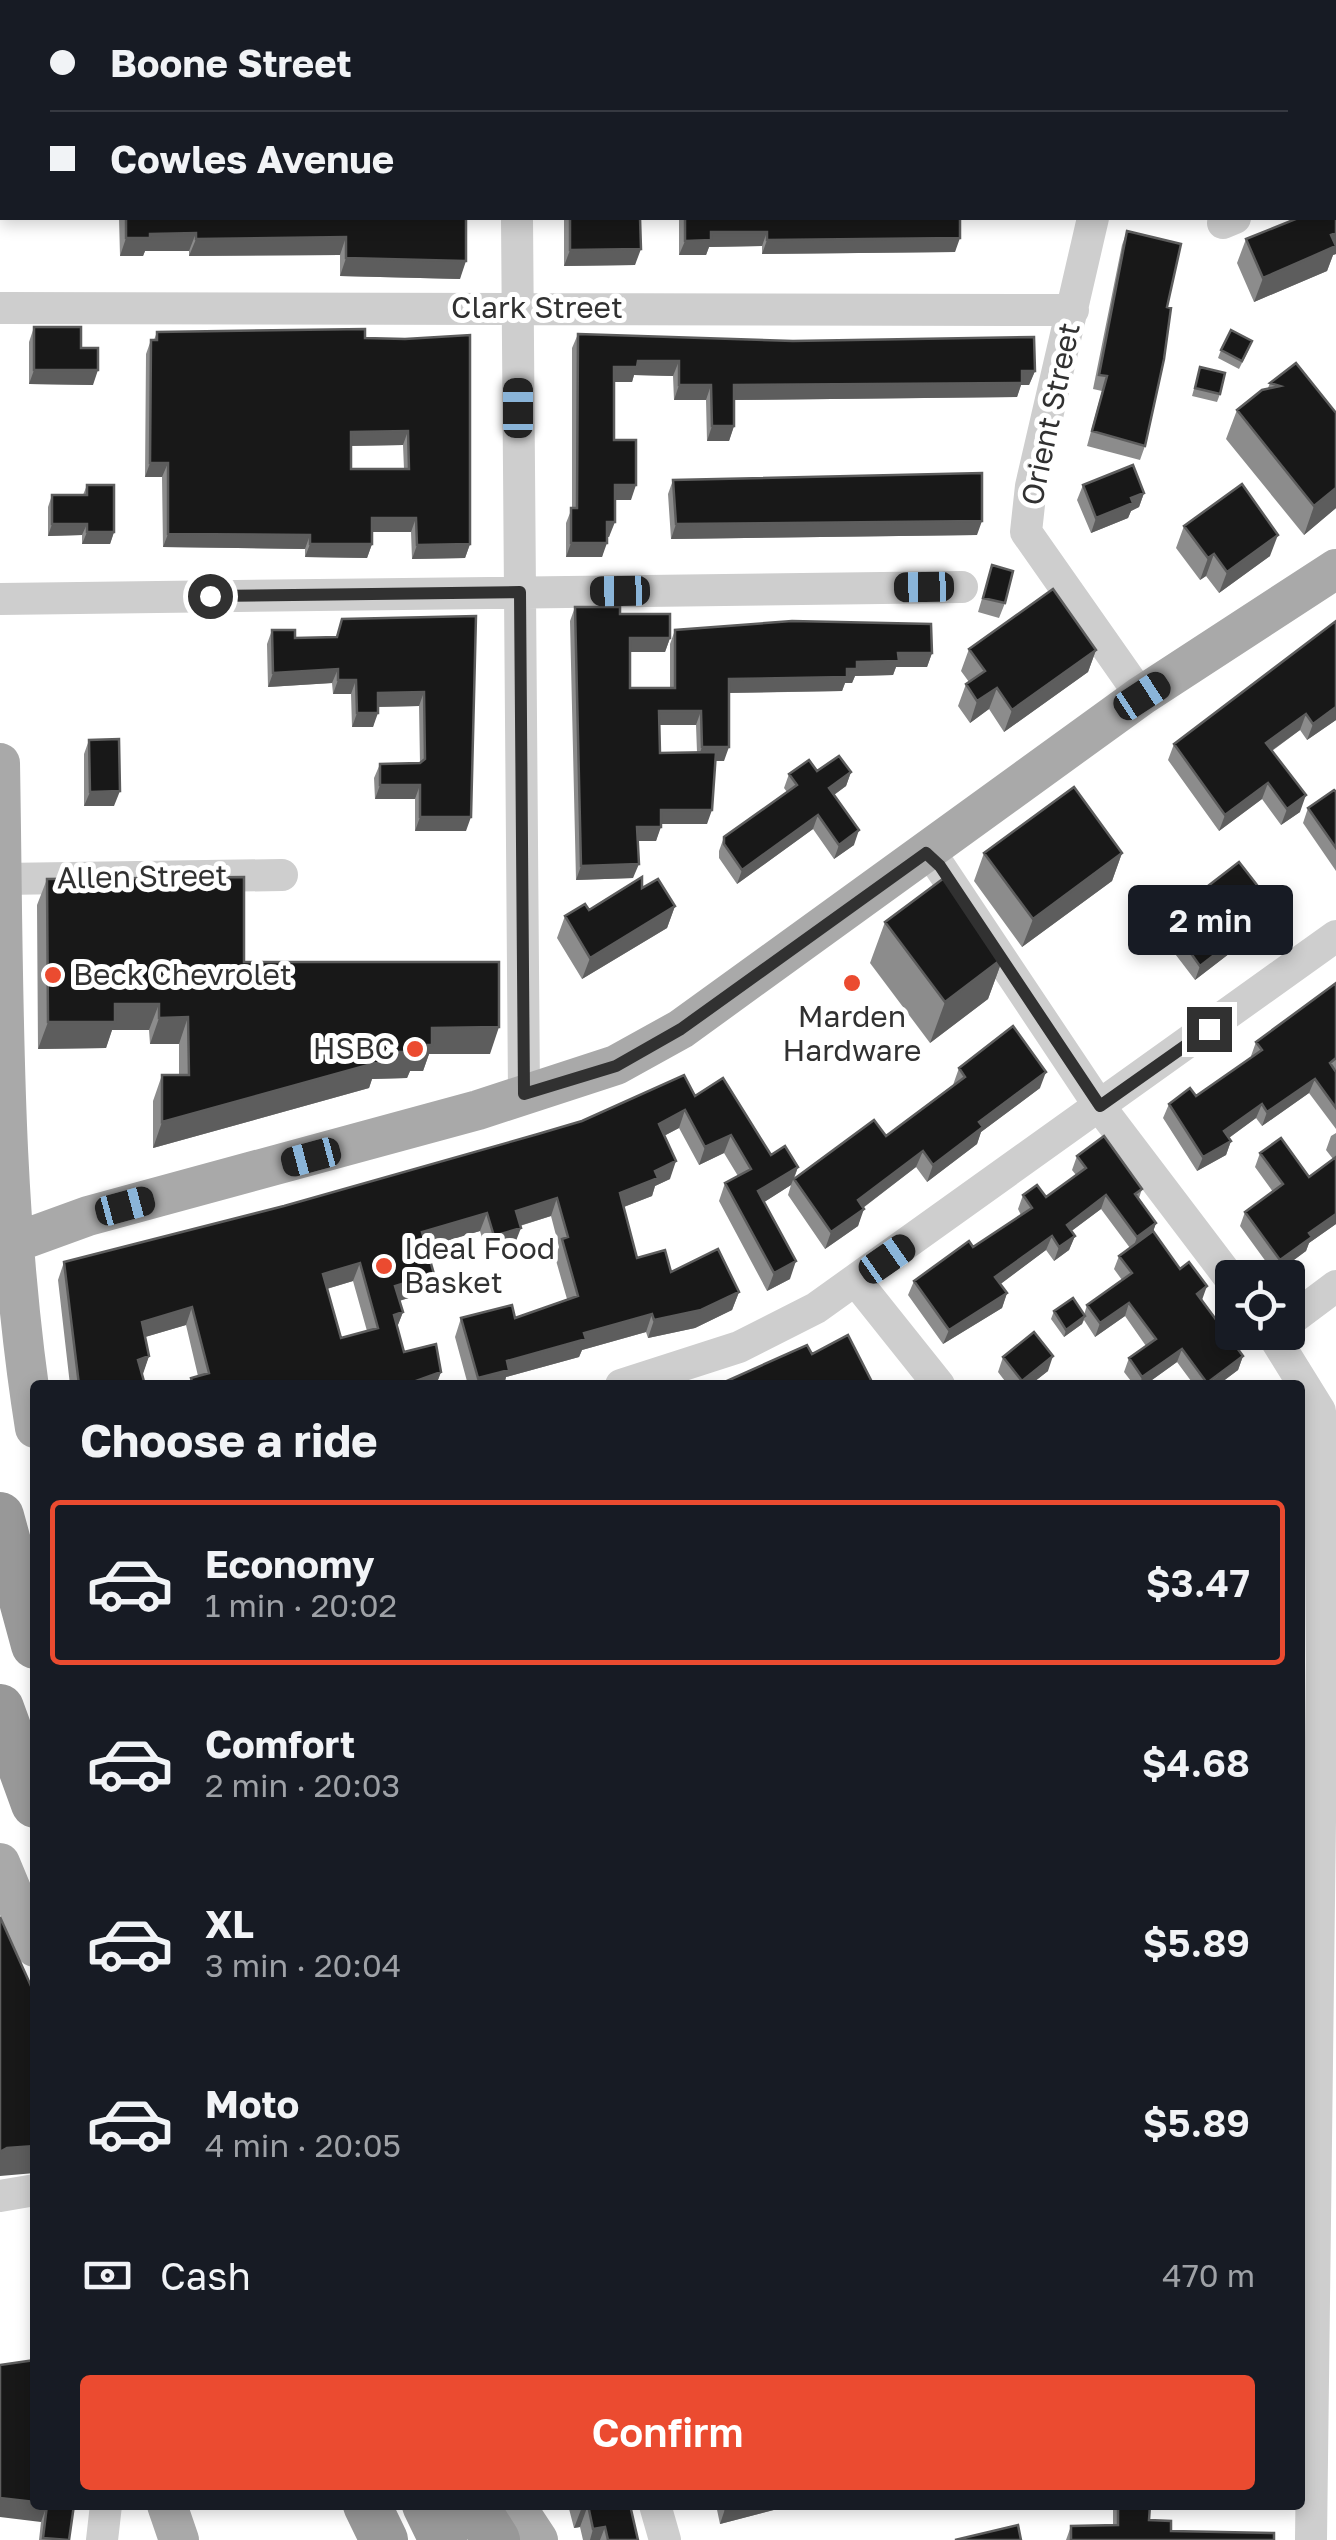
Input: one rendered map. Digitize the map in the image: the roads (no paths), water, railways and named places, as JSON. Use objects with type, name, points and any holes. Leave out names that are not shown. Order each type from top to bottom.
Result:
[{"type":"highway","points":[[0,1516],[30,1627]]},
{"type":"highway","points":[[0,1708],[30,1790]]},
{"type":"highway","points":[[369,2510],[384,2540]]},
{"type":"highway","points":[[428,2510],[443,2540]]},
{"type":"highway","points":[[477,2510],[496,2540]]},
{"type":"main road","points":[[7,1246],[88,1216],[386,1137],[616,1066],[681,1029],[1142,696],[1336,569]]},
{"type":"main road","points":[[0,764],[7,1246],[30,1394]]},
{"type":"main road","points":[[0,1863],[30,1935]]},
{"type":"main road","points":[[518,2510],[538,2540]]},
{"type":"street","points":[[517,220],[524,1094]]},
{"type":"street","name":"Orient Street","points":[[1094,220],[1031,486],[1026,532],[1142,696]]},
{"type":"street","name":"Clark Street","points":[[0,308],[1074,310]]},
{"type":"street","points":[[0,600],[962,586]]},
{"type":"street","points":[[926,853],[940,866],[1100,1106],[1216,1260]]},
{"type":"street","name":"Allen Street","points":[[2,879],[282,876]]},
{"type":"street","points":[[636,1380],[739,1346],[816,1308],[1336,936]]},
{"type":"street","points":[[856,1280],[935,1380]]},
{"type":"street","points":[[1305,1309],[1336,1286]]},
{"type":"street","points":[[1282,1350],[1301,1380]]},
{"type":"street","points":[[1305,1387],[1320,1411],[1319,1662],[1309,1976],[1317,2349],[1311,2540]]},
{"type":"street","points":[[0,2196],[30,2191]]},
{"type":"street","points":[[656,2510],[664,2540]]},
{"type":"place","name":"Beck Chevrolet","points":[[53,975]]},
{"type":"place","name":"Marden Hardware","points":[[852,983]]},
{"type":"place","name":"HSBC","points":[[415,1049]]},
{"type":"place","name":"Ideal Food Basket","points":[[384,1266]]}]
